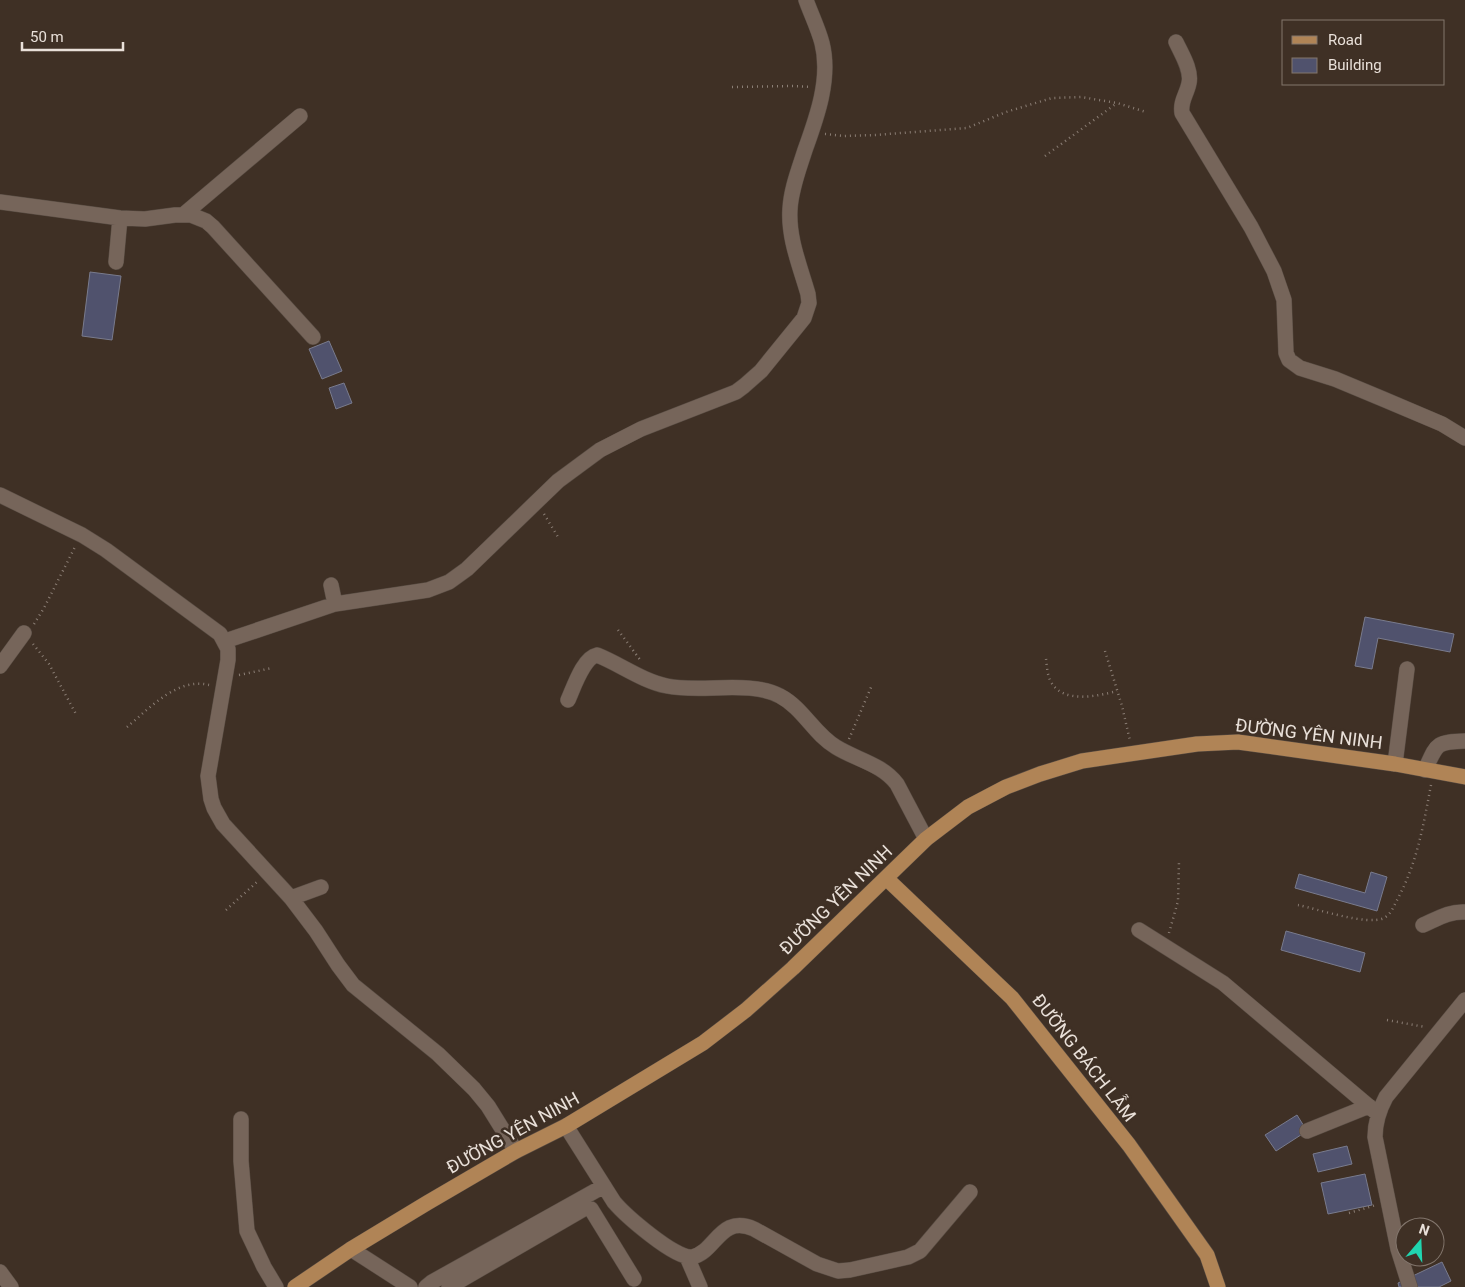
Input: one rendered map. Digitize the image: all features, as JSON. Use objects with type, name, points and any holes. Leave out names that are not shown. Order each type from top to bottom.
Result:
[{"type":"main road","name":"ĐƯỜNG YÊN NINH","points":[[295,1287],[351,1249],[427,1203],[516,1151],[566,1126],[704,1043],[746,1010],[793,968],[926,839],[968,807],[1006,787],[1040,774],[1082,762],[1197,744],[1238,742],[1395,764],[1465,777]]},
{"type":"main road","name":"ĐƯỜNG BÁCH LẪM","points":[[886,878],[1012,998],[1129,1145],[1207,1255],[1218,1287]]},
{"type":"street","points":[[225,641],[335,604],[428,590],[439,586],[492,556],[536,503],[558,481],[583,462],[619,439],[723,397],[744,386],[761,371],[804,318],[809,303],[792,240],[790,208],[794,184],[811,133],[823,88],[825,69],[822,43],[806,0]]},
{"type":"street","points":[[1176,42],[1190,79],[1182,100],[1182,113],[1251,227],[1274,271],[1284,300],[1286,353],[1289,360],[1300,368],[1335,379],[1428,418],[1465,438]]},
{"type":"street","points":[[183,215],[300,116]]},
{"type":"street","points":[[0,202],[120,218],[146,219],[183,215],[198,217],[213,227],[313,337]]},
{"type":"street","points":[[116,262],[120,218]]},
{"type":"street","points":[[0,495],[82,535],[106,550],[216,630],[225,641],[229,654],[208,776],[214,808],[223,824],[291,898],[353,985],[458,1072],[488,1106],[516,1151]]},
{"type":"street","points":[[331,585],[335,604]]},
{"type":"street","points":[[0,666],[24,633]]},
{"type":"street","points":[[568,700],[589,657],[597,655],[646,679],[666,686],[757,689],[772,692],[791,704],[823,738],[844,752],[881,768],[891,776],[926,839]]},
{"type":"street","points":[[1395,764],[1408,669]]},
{"type":"street","points":[[1429,770],[1434,749],[1440,743],[1465,741]]},
{"type":"street","points":[[291,898],[321,887]]},
{"type":"street","points":[[1423,925],[1446,914],[1465,912]]},
{"type":"street","points":[[1139,930],[1224,984],[1374,1110],[1375,1137],[1388,1202],[1398,1249],[1410,1287]]},
{"type":"street","points":[[1307,1131],[1374,1110],[1465,1000]]},
{"type":"street","points":[[241,1119],[241,1161],[248,1231],[264,1267],[276,1287]]},
{"type":"street","points":[[566,1126],[614,1202],[630,1219],[678,1253],[687,1257],[701,1253],[728,1229],[744,1226],[754,1229],[825,1268],[838,1271],[908,1257],[920,1251],[970,1192]]},
{"type":"street","points":[[426,1287],[604,1186]]},
{"type":"street","points":[[449,1287],[587,1207],[591,1209],[634,1279]]},
{"type":"street","points":[[351,1249],[410,1287]]},
{"type":"street","points":[[687,1257],[700,1287]]},
{"type":"street","points":[[0,1272],[12,1287]]},
{"type":"path","points":[[732,87],[794,86],[823,88]]},
{"type":"path","points":[[811,133],[844,136],[968,128],[1006,112],[1052,98],[1081,97],[1117,103],[1146,112]]},
{"type":"path","points":[[1045,156],[1117,103]]},
{"type":"path","points":[[536,503],[558,537]]},
{"type":"path","points":[[77,716],[50,664],[24,633],[40,617],[82,535]]},
{"type":"path","points":[[618,630],[643,663]]},
{"type":"path","points":[[1106,651],[1133,753]]},
{"type":"path","points":[[1046,659],[1053,685],[1066,693],[1086,698],[1118,691]]},
{"type":"path","points":[[127,728],[157,702],[185,686],[224,684],[272,668]]},
{"type":"path","points":[[844,752],[872,685]]},
{"type":"path","points":[[1298,904],[1363,920],[1384,918],[1389,914],[1408,880],[1423,831],[1429,770]]},
{"type":"path","points":[[1165,946],[1178,901],[1179,861]]},
{"type":"path","points":[[226,910],[268,873]]},
{"type":"path","points":[[1387,1020],[1440,1031]]},
{"type":"path","points":[[1349,1213],[1388,1202]]},
{"type":"building","points":[[90,272],[121,276],[112,340],[82,336]]},
{"type":"building","points":[[329,341],[342,371],[322,379],[309,349]]},
{"type":"building","points":[[344,383],[352,403],[336,409],[329,388]]},
{"type":"building","points":[[1365,617],[1454,634],[1450,652],[1378,638],[1372,669],[1355,666]]},
{"type":"building","points":[[1371,872],[1387,877],[1377,911],[1295,888],[1299,874],[1365,893]]},
{"type":"building","points":[[1286,931],[1365,953],[1360,972],[1281,950]]},
{"type":"building","points":[[1297,1115],[1307,1131],[1276,1151],[1265,1135]]},
{"type":"building","points":[[1347,1146],[1352,1164],[1318,1172],[1313,1154]]},
{"type":"building","points":[[1365,1174],[1372,1205],[1328,1214],[1321,1183]]},
{"type":"building","points":[[1432,1267],[1444,1267],[1451,1281],[1439,1287],[1399,1287],[1398,1283]]}]
